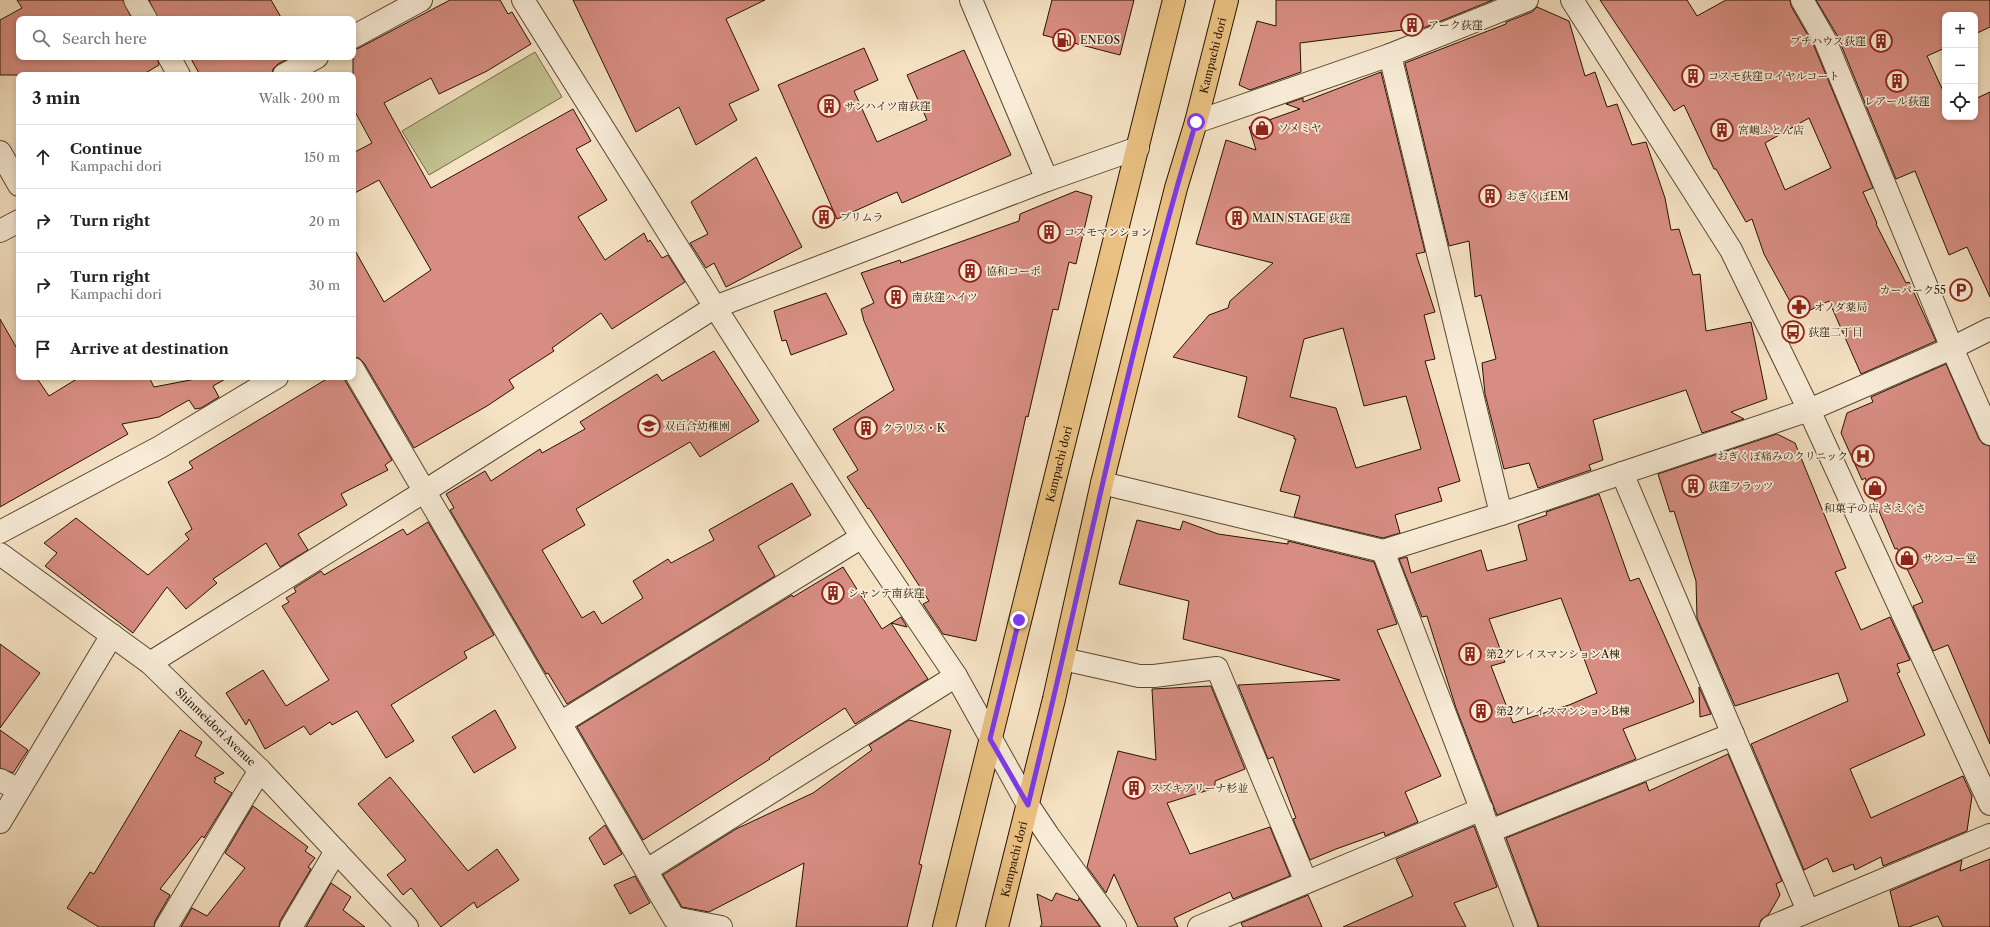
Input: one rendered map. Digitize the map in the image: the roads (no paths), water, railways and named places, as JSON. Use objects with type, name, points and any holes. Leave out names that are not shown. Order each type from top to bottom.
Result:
[{"type":"main road","name":"Kampachi dori","points":[[944,927],[1174,0]]},
{"type":"main road","name":"Kampachi dori","points":[[997,927],[1063,659],[1102,483],[1176,188],[1196,122],[1227,0]]},
{"type":"street","points":[[356,35],[421,0]]},
{"type":"street","points":[[524,0],[715,307],[862,536],[956,676],[1028,805],[1048,836],[1115,927]]},
{"type":"street","points":[[972,0],[1047,180]]},
{"type":"street","points":[[1196,122],[1390,55],[1528,0]]},
{"type":"street","points":[[1572,0],[1731,250],[1809,410],[1990,804]]},
{"type":"street","points":[[1802,0],[1825,40],[1952,348],[1990,434]]},
{"type":"street","points":[[1390,55],[1501,514]]},
{"type":"street","points":[[171,60],[177,72]]},
{"type":"street","points":[[290,72],[312,60]]},
{"type":"street","points":[[150,663],[715,307],[1047,180],[1138,148]]},
{"type":"street","points":[[0,152],[16,179]]},
{"type":"street","points":[[0,231],[16,223]]},
{"type":"street","points":[[1102,483],[1383,551],[1501,514],[1809,410],[1952,348],[1990,329]]},
{"type":"street","points":[[356,374],[647,870],[669,922],[721,927]]},
{"type":"street","points":[[0,532],[160,447],[272,380]]},
{"type":"street","points":[[1622,473],[1808,911]]},
{"type":"street","points":[[560,723],[862,536]]},
{"type":"street","points":[[1383,551],[1526,927]]},
{"type":"street","name":"Shinmeidori Avenue","points":[[0,554],[150,663],[260,770],[407,927]]},
{"type":"street","points":[[0,822],[112,635]]},
{"type":"street","points":[[1063,659],[1139,676],[1154,676],[1217,668],[1306,882]]},
{"type":"street","points":[[647,870],[956,676]]},
{"type":"street","points":[[1490,831],[1733,734]]},
{"type":"street","points":[[166,927],[260,770]]},
{"type":"street","points":[[0,780],[19,790]]},
{"type":"street","points":[[1200,927],[1482,809]]},
{"type":"street","points":[[1773,926],[1990,835]]},
{"type":"street","points":[[291,927],[336,851]]},
{"type":"place","name":"アーク荻窪","points":[[1412,25]]},
{"type":"place","name":"ENEOS","points":[[1064,40]]},
{"type":"place","name":"プチハウス荻窪","points":[[1881,41]]},
{"type":"place","name":"コスモ荻窪ロイヤルコート","points":[[1693,76]]},
{"type":"place","name":"レアール荻窪","points":[[1897,81]]},
{"type":"place","name":"サンハイツ南荻窪","points":[[829,106]]},
{"type":"place","name":"ソメミヤ","points":[[1262,128]]},
{"type":"place","name":"宮嶋ふとん店","points":[[1722,130]]},
{"type":"place","name":"おぎくぼEM","points":[[1490,196]]},
{"type":"place","name":"プリムラ","points":[[824,217]]},
{"type":"place","name":"MAIN STAGE 荻窪","points":[[1237,218]]},
{"type":"place","name":"コスモマンション","points":[[1049,232]]},
{"type":"place","name":"協和コーポ","points":[[970,271]]},
{"type":"place","name":"カーパーク55","points":[[1961,290]]},
{"type":"place","name":"南荻窪ハイツ","points":[[896,297]]},
{"type":"place","name":"オノダ薬局","points":[[1799,307]]},
{"type":"place","name":"荻窪二丁目","points":[[1793,332]]},
{"type":"place","name":"双百合幼稚園","points":[[649,426]]},
{"type":"place","name":"クラリス・K","points":[[866,428]]},
{"type":"place","name":"おぎくぼ痛みのクリニック","points":[[1863,456]]},
{"type":"place","name":"荻窪フラッツ","points":[[1693,486]]},
{"type":"place","name":"和菓子の店 さえぐさ","points":[[1875,488]]},
{"type":"place","name":"サンコー堂","points":[[1907,558]]},
{"type":"place","name":"シャンテ南荻窪","points":[[833,593]]},
{"type":"place","name":"第2グレイスマンションA棟","points":[[1470,654]]},
{"type":"place","name":"第2グレイスマンションB棟","points":[[1481,711]]},
{"type":"place","name":"スズキアリーナ杉並","points":[[1134,788]]}]
